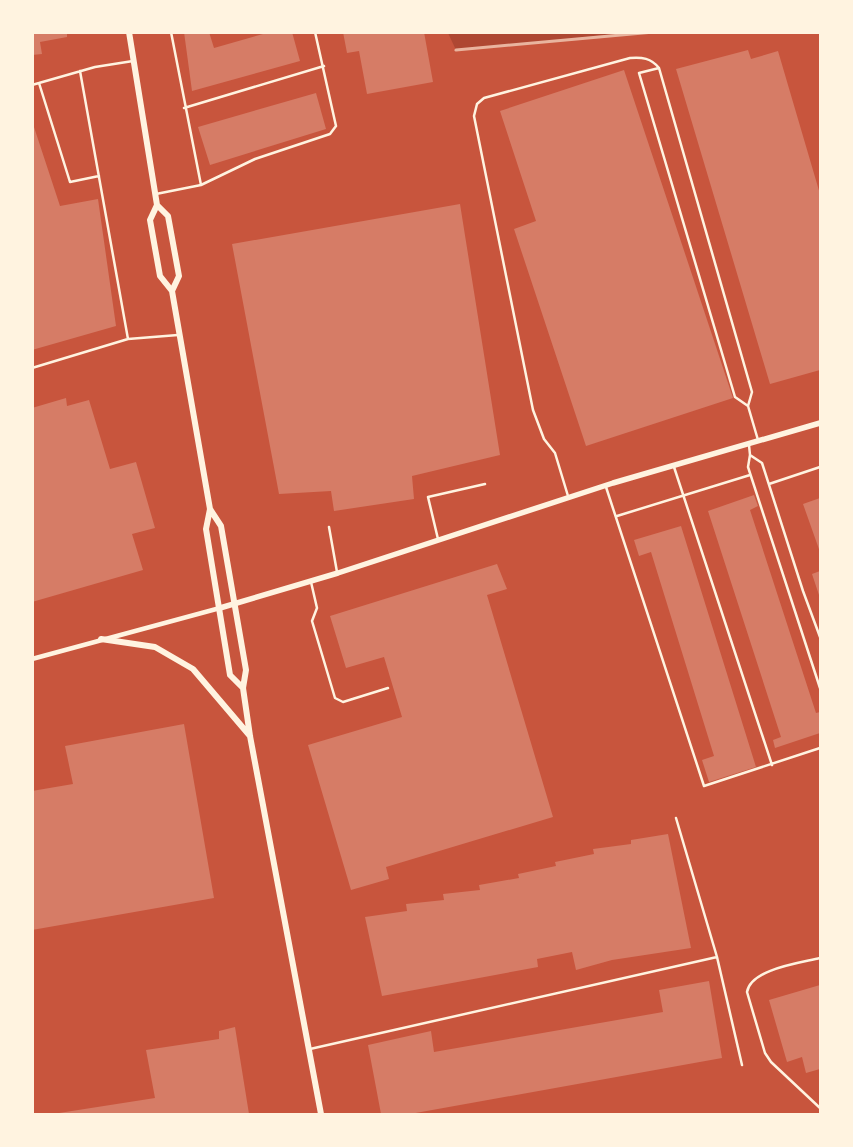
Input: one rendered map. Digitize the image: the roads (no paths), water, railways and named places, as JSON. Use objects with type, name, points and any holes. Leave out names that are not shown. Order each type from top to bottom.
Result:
[{"type":"main road","points":[[129,32],[157,205],[168,216],[179,276],[172,291]]},
{"type":"main road","points":[[157,205],[150,220],[160,276],[172,291],[180,334],[210,509],[206,529],[230,675],[243,688]]},
{"type":"main road","points":[[210,509],[221,526],[246,670],[243,688],[250,736],[321,1114]]},
{"type":"main road","points":[[101,638],[156,647],[193,669],[250,736]]},
{"type":"street","points":[[32,659],[101,638],[235,604],[338,573],[605,485],[820,423]]},
{"type":"lane","points":[[171,32],[184,108],[201,184]]},
{"type":"lane","points":[[155,194],[201,184],[255,159],[330,134],[336,126],[315,32]]},
{"type":"lane","points":[[568,498],[555,454],[544,439],[533,410],[474,110],[484,98],[630,58],[648,59],[659,68],[752,392],[748,406],[759,441]]},
{"type":"lane","points":[[32,85],[80,71],[134,61]]},
{"type":"lane","points":[[184,108],[324,66]]},
{"type":"lane","points":[[659,68],[639,73],[735,397],[748,406]]},
{"type":"lane","points":[[80,71],[128,339]]},
{"type":"lane","points":[[39,83],[70,182],[99,176]]},
{"type":"lane","points":[[32,368],[128,339],[180,334]]},
{"type":"lane","points":[[749,444],[748,467],[750,476],[820,688]]},
{"type":"lane","points":[[750,455],[762,464],[820,637]]},
{"type":"lane","points":[[674,465],[772,765]]},
{"type":"lane","points":[[769,484],[820,467]]},
{"type":"lane","points":[[617,516],[750,476]]},
{"type":"lane","points":[[438,540],[428,497],[485,484]]},
{"type":"lane","points":[[605,485],[617,516],[621,537],[704,786],[820,748]]},
{"type":"lane","points":[[329,526],[338,573]]},
{"type":"lane","points":[[311,580],[317,608],[312,622],[335,698],[343,702],[388,688]]},
{"type":"lane","points":[[676,818],[716,957],[742,1065]]},
{"type":"lane","points":[[310,1048],[716,957]]},
{"type":"lane","points":[[820,958],[766,972],[754,978],[748,985],[747,992],[765,1053],[770,1062],[820,1108]]},
{"type":"railway","points":[[456,50],[654,32]]}]
